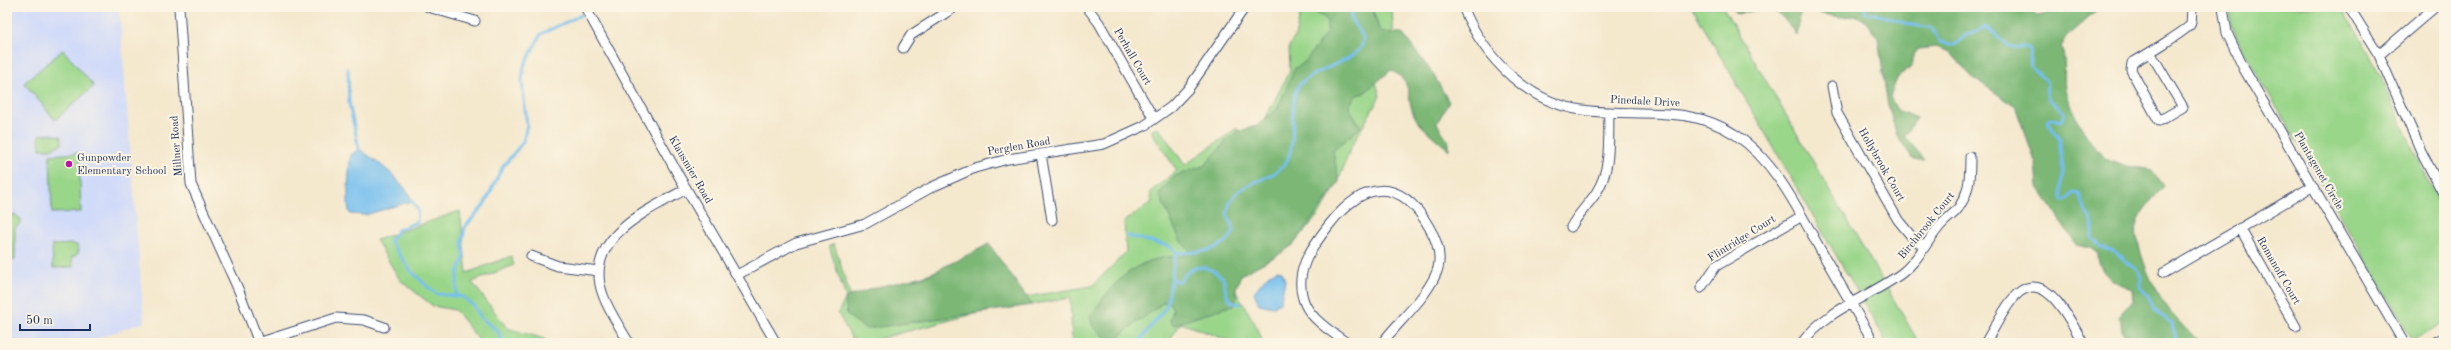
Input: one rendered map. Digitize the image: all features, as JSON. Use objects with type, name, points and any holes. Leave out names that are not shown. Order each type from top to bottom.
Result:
[{"type":"street","name":"Millner Road","points":[[179,7],[191,184],[239,291],[259,343]]},
{"type":"street","points":[[428,7],[475,21]]},
{"type":"street","name":"Klausmier Road","points":[[585,7],[686,189],[776,343]]},
{"type":"street","points":[[903,48],[911,35],[955,7]]},
{"type":"street","name":"Perhall Court","points":[[1087,7],[1154,119]]},
{"type":"street","name":"Perglen Road","points":[[737,275],[796,243],[865,224],[955,176],[1008,159],[1104,144],[1154,119],[1171,107],[1188,89],[1245,7]]},
{"type":"street","name":"Pinedale Drive","points":[[1463,7],[1475,31],[1496,62],[1524,87],[1562,106],[1591,112],[1677,114],[1707,120],[1721,126],[1750,145],[1780,182],[1802,216],[1874,343]]},
{"type":"street","points":[[2150,52],[2183,107],[2159,121],[2130,70],[2132,63],[2191,25],[2193,7]]},
{"type":"street","name":"Plantagenet Circle","points":[[2223,7],[2227,33],[2244,69],[2404,343]]},
{"type":"street","points":[[2349,7],[2379,55],[2443,190]]},
{"type":"street","points":[[2379,55],[2435,7]]},
{"type":"street","name":"Hollybrook Court","points":[[1832,86],[1837,113],[1898,220],[1912,237],[1924,247]]},
{"type":"street","points":[[1570,227],[1581,210],[1596,193],[1604,176],[1607,165],[1609,112]]},
{"type":"street","points":[[1041,154],[1052,220]]},
{"type":"street","name":"Birchbrook Court","points":[[1802,343],[1815,328],[1902,273],[1914,262],[1941,224],[1964,199],[1970,184],[1970,156]]},
{"type":"street","points":[[2164,273],[2313,186]]},
{"type":"street","points":[[629,343],[611,312],[603,294],[599,271],[604,251],[615,234],[640,215],[686,189]]},
{"type":"street","points":[[1347,343],[1326,327],[1306,306],[1301,288],[1302,269],[1315,242],[1346,205],[1368,192],[1381,191],[1404,197],[1422,214],[1434,237],[1439,261],[1436,275],[1429,286],[1382,343]]},
{"type":"street","name":"Flintridge Court","points":[[1701,288],[1716,266],[1802,216]]},
{"type":"street","name":"Romanoff Court","points":[[2240,228],[2296,327]]},
{"type":"street","points":[[531,256],[549,264],[599,271]]},
{"type":"street","points":[[1985,343],[2011,300],[2022,291],[2032,288],[2044,290],[2057,300],[2083,343]]},
{"type":"street","points":[[259,343],[336,318],[364,320],[384,327]]},
{"type":"street","points":[[2435,343],[2444,338]]},
{"type":"shaded area","name":"Gunpowder Elementary School","points":[[7,7],[119,7],[144,322],[84,343],[7,343]]},
{"type":"green space","points":[[1302,7],[1392,7],[1394,44],[1372,69],[1380,96],[1350,149],[1337,185],[1320,213],[1292,246],[1259,262],[1240,276],[1235,290],[1257,327],[1263,343],[1235,343],[1181,323],[1168,343],[1076,343],[1072,337],[1070,298],[974,314],[866,342],[852,339],[838,313],[846,298],[829,246],[834,244],[851,298],[977,259],[1025,297],[1092,286],[1126,252],[1124,222],[1152,202],[1150,192],[1177,171],[1151,131],[1158,127],[1185,165],[1237,128],[1251,147],[1290,70],[1289,46],[1295,37]]},
{"type":"green space","points":[[1308,7],[1372,7],[1380,32],[1402,33],[1433,74],[1449,102],[1437,123],[1449,143],[1449,150],[1426,130],[1415,117],[1410,103],[1407,86],[1399,75],[1391,70],[1364,93],[1355,96],[1349,107],[1361,127],[1333,151],[1339,182],[1298,239],[1285,251],[1241,275],[1236,288],[1236,304],[1173,325],[1170,321],[1173,310],[1170,303],[1164,302],[1118,337],[1109,340],[1093,327],[1090,316],[1109,291],[1128,272],[1139,265],[1166,257],[1183,256],[1189,250],[1180,240],[1159,194],[1173,177],[1205,165],[1228,139],[1237,132],[1258,125],[1277,109],[1295,68],[1304,63],[1327,32],[1327,20]]},
{"type":"green space","points":[[1692,7],[1723,7],[1919,343],[1887,343]]},
{"type":"green space","points":[[1733,7],[2029,7],[2037,16],[2051,13],[2062,7],[2100,7],[2067,36],[2061,47],[2064,57],[2064,83],[2067,97],[2089,140],[2103,156],[2120,165],[2152,170],[2164,186],[2138,220],[2135,228],[2136,234],[2147,270],[2161,298],[2180,323],[2203,343],[2127,343],[2122,332],[2121,321],[2117,318],[2133,300],[2132,289],[2114,281],[2104,272],[2099,261],[2098,253],[2091,248],[2076,245],[2038,186],[2036,164],[2015,106],[1971,76],[1950,52],[1936,47],[1919,49],[1913,54],[1912,66],[1899,76],[1890,97],[1897,110],[1917,118],[1904,136],[1925,160],[1914,160],[1897,136],[1887,101],[1878,38],[1865,21],[1858,16],[1839,17],[1801,10],[1796,35],[1778,13],[1758,10],[1737,14]]},
{"type":"green space","points":[[2230,7],[2340,7],[2357,32],[2374,63],[2424,173],[2444,209],[2444,322],[2413,341],[2238,41],[2230,20]]},
{"type":"green space","points":[[63,50],[94,86],[55,120],[24,83]]},
{"type":"green space","points":[[51,134],[61,136],[62,144],[50,149],[40,149],[39,135]]},
{"type":"green space","points":[[79,153],[81,212],[52,213],[50,155]]},
{"type":"green space","points":[[460,211],[467,273],[511,256],[514,265],[472,282],[507,328],[545,339],[547,343],[481,343],[455,310],[433,306],[400,280],[376,240]]},
{"type":"green space","points":[[12,215],[16,215],[21,219],[20,224],[15,227],[15,259],[7,263],[7,220]]},
{"type":"green space","points":[[989,244],[1032,305],[866,329],[847,315],[845,298],[877,287],[926,276]]},
{"type":"green space","points":[[52,245],[77,245],[79,250],[77,255],[72,257],[73,267],[53,268]]},
{"type":"water","points":[[359,149],[397,179],[409,194],[412,201],[365,215],[350,214],[348,195],[350,160],[351,155]]},
{"type":"water","points":[[1277,270],[1282,271],[1285,281],[1280,303],[1273,307],[1259,304],[1254,292],[1267,276]]},
{"type":"waterway","points":[[1138,343],[1167,306],[1175,256],[1179,253],[1210,250],[1223,244],[1229,239],[1234,232],[1227,214],[1230,203],[1235,195],[1250,184],[1268,177],[1284,165],[1291,148],[1293,104],[1294,95],[1297,88],[1311,76],[1344,60],[1360,49],[1363,38],[1351,18],[1354,7]]},
{"type":"waterway","points":[[1865,7],[1865,13],[1922,27],[1931,27],[1940,42],[1955,45],[1966,35],[1986,27],[2011,47],[2025,47],[2029,49],[2031,67],[2047,82],[2047,95],[2051,101],[2064,113],[2061,121],[2051,119],[2048,123],[2060,139],[2063,168],[2061,188],[2063,200],[2066,200],[2073,193],[2079,194],[2084,209],[2092,221],[2092,238],[2102,248],[2114,251],[2137,270],[2141,278],[2141,288],[2149,297],[2154,310],[2172,324],[2177,343]]},
{"type":"waterway","points":[[464,255],[462,243],[465,227],[484,205],[502,168],[523,142],[527,125],[522,81],[524,66],[541,34],[581,15]]},
{"type":"waterway","points":[[348,69],[349,103],[359,149]]},
{"type":"waterway","points":[[412,201],[418,210],[417,222],[398,230],[390,241],[411,271],[430,289],[437,294],[463,297],[474,306],[481,318],[499,332],[501,339],[510,343]]},
{"type":"waterway","points":[[1128,236],[1169,246],[1179,253]]},
{"type":"waterway","points":[[456,296],[458,273],[464,257]]},
{"type":"waterway","points":[[1172,279],[1179,282],[1189,271],[1194,268],[1200,267],[1211,270],[1223,278],[1229,299],[1240,304]]},
{"type":"place","name":"Gunpowder Elementary School","points":[[69,164]]}]
